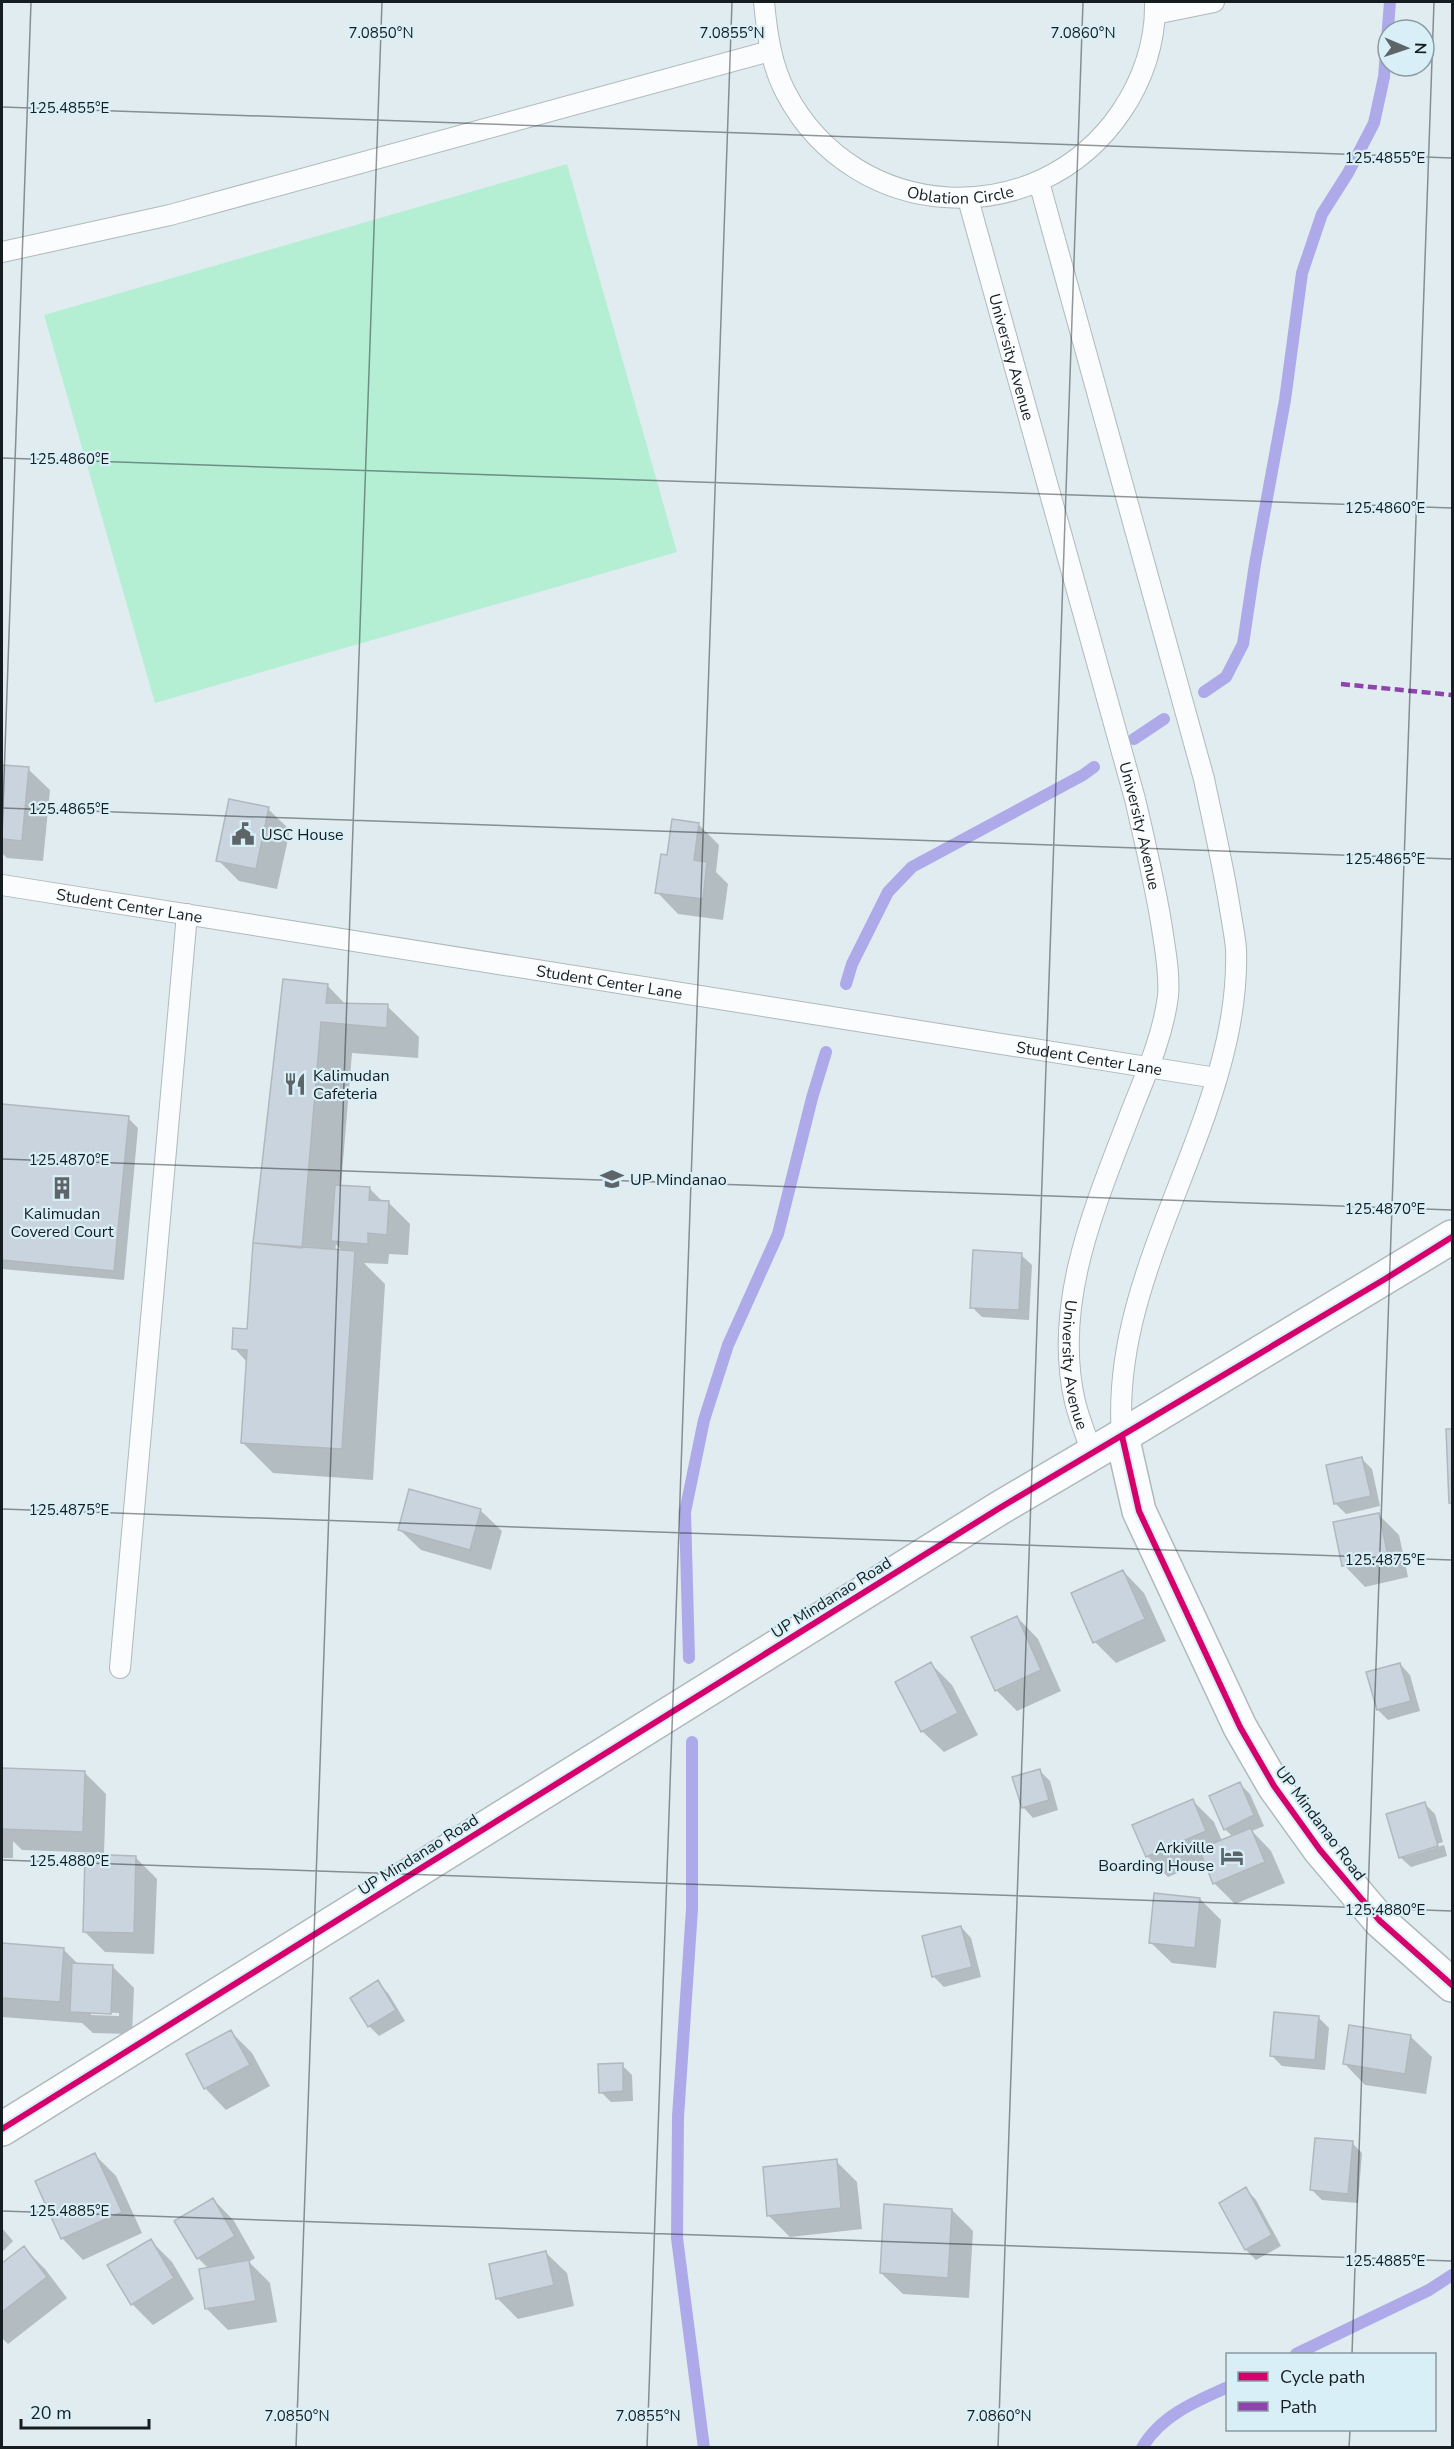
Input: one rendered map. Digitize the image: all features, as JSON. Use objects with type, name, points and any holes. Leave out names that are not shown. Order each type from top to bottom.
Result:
[{"type":"street","points":[[1122,1436],[1452,1237]]},
{"type":"street","name":"UP Mindanao Road","points":[[2,2128],[967,1528],[1122,1436],[1139,1510],[1240,1726],[1274,1786],[1320,1850],[1380,1921],[1452,1986]]},
{"type":"street","name":"UP Mindanao Road","points":[[1092,1454],[1139,1510]]},
{"type":"lane","name":"Oblation Circle","points":[[764,2],[770,51],[786,93],[811,130],[843,160],[881,183],[924,195],[968,199],[1002,195],[1039,182],[1076,161],[1108,132],[1132,96],[1148,57],[1155,8]]},
{"type":"lane","points":[[1155,8],[1214,2]]},
{"type":"lane","points":[[2,252],[170,215],[770,51]]},
{"type":"lane","points":[[1039,182],[1204,780],[1224,868],[1236,949],[1233,996],[1216,1078],[1136,1306],[1122,1380],[1120,1407],[1122,1436]]},
{"type":"lane","name":"University Avenue","points":[[968,199],[1135,799],[1155,886],[1166,953],[1168,993],[1163,1027],[1106,1176],[1072,1286],[1068,1329],[1070,1376],[1075,1403],[1092,1454]]},
{"type":"lane","name":"Student Center Lane","points":[[2,885],[1216,1078]]},
{"type":"lane","points":[[120,1668],[187,914]]},
{"type":"green space","points":[[567,164],[677,552],[155,703],[44,315]]},
{"type":"building","points":[[2,765],[29,767],[22,841],[2,839]]},
{"type":"building","name":"USC House","points":[[229,799],[269,807],[256,869],[216,861]]},
{"type":"building","points":[[672,819],[699,823],[694,860],[707,862],[703,899],[655,893],[661,854],[667,855]]},
{"type":"building","points":[[283,979],[328,984],[326,1003],[388,1004],[387,1028],[321,1022],[302,1248],[253,1243]]},
{"type":"building","name":"Kalimudan Covered Court","points":[[2,1104],[129,1116],[114,1271],[2,1260]]},
{"type":"building","points":[[335,1185],[370,1187],[369,1200],[389,1201],[387,1235],[368,1233],[368,1244],[331,1241]]},
{"type":"building","points":[[253,1243],[355,1251],[342,1449],[241,1443],[247,1350],[232,1349],[233,1328],[247,1329]]},
{"type":"building","points":[[973,1250],[1022,1253],[1019,1310],[970,1308]]},
{"type":"building","points":[[1446,1429],[1452,1429],[1452,1503],[1449,1503]]},
{"type":"building","points":[[1362,1457],[1371,1496],[1334,1504],[1326,1465]]},
{"type":"building","points":[[409,1489],[481,1509],[470,1550],[398,1530]]},
{"type":"building","points":[[1379,1513],[1388,1556],[1342,1566],[1333,1522]]},
{"type":"building","points":[[1123,1570],[1145,1619],[1093,1643],[1071,1593]]},
{"type":"building","points":[[1017,1616],[1041,1670],[995,1691],[971,1637]]},
{"type":"building","points":[[931,1662],[958,1713],[921,1732],[895,1682]]},
{"type":"building","points":[[1400,1663],[1411,1701],[1377,1710],[1366,1672]]},
{"type":"building","points":[[2,1768],[85,1771],[83,1832],[2,1829]]},
{"type":"building","points":[[1040,1769],[1049,1800],[1022,1808],[1012,1777]]},
{"type":"building","points":[[1240,1782],[1254,1815],[1224,1830],[1209,1796]]},
{"type":"building","points":[[1193,1799],[1206,1831],[1146,1857],[1132,1825]]},
{"type":"building","points":[[1425,1802],[1438,1846],[1399,1858],[1386,1814]]},
{"type":"building","name":"Arkiville Boarding House","points":[[1251,1828],[1265,1862],[1213,1884],[1199,1849]]},
{"type":"building","points":[[85,1854],[136,1856],[134,1933],[83,1932]]},
{"type":"building","points":[[1154,1893],[1200,1898],[1195,1948],[1149,1943]]},
{"type":"building","points":[[961,1926],[972,1967],[932,1977],[922,1936]]},
{"type":"building","points":[[2,1943],[64,1948],[60,2002],[2,1998]]},
{"type":"building","points":[[72,1963],[113,1965],[111,2014],[70,2012]]},
{"type":"building","points":[[378,1980],[396,2010],[368,2027],[350,1998]]},
{"type":"building","points":[[1274,2012],[1319,2016],[1315,2060],[1270,2056]]},
{"type":"building","points":[[1349,2025],[1411,2035],[1405,2074],[1343,2064]]},
{"type":"building","points":[[231,2030],[250,2065],[204,2089],[186,2054]]},
{"type":"building","points":[[623,2063],[623,2091],[599,2093],[598,2064]]},
{"type":"building","points":[[1315,2138],[1353,2141],[1348,2194],[1310,2190]]},
{"type":"building","points":[[95,2153],[122,2212],[61,2239],[35,2181]]},
{"type":"building","points":[[837,2159],[841,2208],[767,2216],[763,2167]]},
{"type":"building","points":[[1246,2187],[1272,2235],[1245,2250],[1219,2203]]},
{"type":"building","points":[[213,2198],[235,2236],[197,2259],[174,2221]]},
{"type":"building","points":[[884,2204],[952,2209],[948,2278],[880,2273]]},
{"type":"building","points":[[151,2239],[174,2278],[131,2305],[107,2265]]},
{"type":"building","points":[[24,2246],[47,2277],[2,2312],[2,2263]]},
{"type":"building","points":[[546,2251],[554,2285],[496,2299],[489,2264]]},
{"type":"building","points":[[249,2260],[256,2301],[205,2309],[199,2269]]},
{"type":"waterway","points":[[1204,692],[1226,677],[1243,644],[1285,400],[1302,273],[1322,214],[1348,173],[1374,123],[1384,77],[1390,2]]},
{"type":"waterway","points":[[1134,739],[1164,719]]},
{"type":"waterway","points":[[846,984],[852,964],[888,892],[912,867],[1094,767]]},
{"type":"waterway","points":[[689,1658],[685,1512],[704,1420],[728,1345],[778,1234],[812,1098],[826,1052]]},
{"type":"waterway","points":[[692,1742],[692,1909],[678,2117],[677,2238],[704,2448]]},
{"type":"waterway","points":[[1298,2353],[1429,2290],[1452,2275]]},
{"type":"waterway","points":[[1142,2448],[1169,2418],[1191,2404],[1226,2388]]},
{"type":"marked path","points":[[1341,684],[1452,695]]},
{"type":"cycle path","points":[[2,2129],[998,1509],[1452,1237]]},
{"type":"cycle path","points":[[1122,1436],[1139,1511],[1240,1727],[1274,1786],[1320,1850],[1380,1921],[1452,1985]]},
{"type":"place","name":"USC House","points":[[243,834]]},
{"type":"place","name":"Kalimudan Cafeteria","points":[[295,1084]]},
{"type":"place","name":"UP Mindanao","points":[[612,1179]]},
{"type":"place","name":"Kalimudan Covered Court","points":[[62,1188]]},
{"type":"place","name":"Arkiville Boarding House","points":[[1232,1856]]}]
